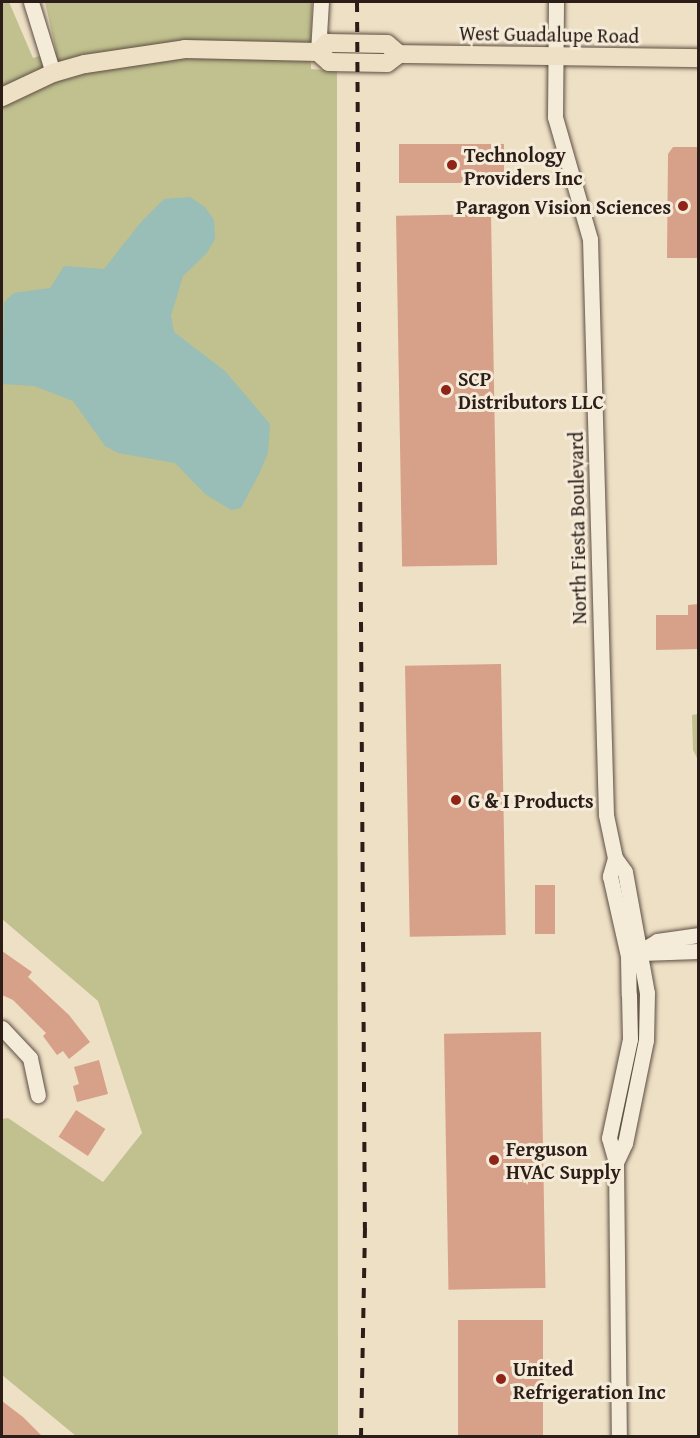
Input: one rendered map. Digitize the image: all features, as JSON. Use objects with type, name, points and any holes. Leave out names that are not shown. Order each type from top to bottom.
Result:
[{"type":"main road","name":"West Guadalupe Road","points":[[2,97],[52,73],[140,53],[174,50],[318,52],[327,43],[387,44],[399,54],[699,58]]},
{"type":"street","points":[[32,2],[52,73]]},
{"type":"street","points":[[318,52],[321,2]]},
{"type":"street","name":"North Fiesta Boulevard","points":[[556,2],[555,117],[590,239],[602,769],[606,815],[615,858],[625,872],[635,955],[647,993],[646,1041],[625,1143],[616,1162],[619,1437]]},
{"type":"street","points":[[635,955],[657,941],[699,935]]},
{"type":"street","points":[[635,955],[699,951]]},
{"type":"street","points":[[2,1028],[30,1058],[38,1095]]},
{"type":"shaded area","points":[[2,2],[9,2],[33,58],[56,51],[45,2],[312,2],[311,69],[337,71],[338,1436],[76,1436],[2,1375],[2,1119],[8,1118],[103,1182],[142,1133],[98,1001],[2,919]]},
{"type":"shaded area","points":[[698,714],[698,760],[693,750],[692,715]]},
{"type":"water","points":[[190,197],[205,207],[214,220],[215,239],[207,253],[183,276],[171,316],[174,332],[225,371],[270,424],[268,453],[259,474],[241,508],[231,510],[205,494],[175,463],[118,453],[105,446],[73,401],[34,386],[2,384],[4,302],[14,293],[50,288],[64,266],[104,269],[141,222],[164,199]]},
{"type":"building","name":"Technology Providers Inc","points":[[399,144],[504,144],[504,183],[399,183]]},
{"type":"building","name":"Paragon Vision Sciences","points":[[673,147],[699,147],[699,258],[667,258],[668,154]]},
{"type":"building","name":"SCP Distributors LLC","points":[[491,214],[497,565],[402,567],[396,216]]},
{"type":"building","points":[[699,604],[699,649],[656,650],[656,615],[688,615],[688,605]]},
{"type":"building","name":"G & I Products","points":[[501,664],[506,935],[410,937],[405,666]]},
{"type":"building","points":[[535,885],[555,885],[555,934],[535,934]]},
{"type":"building","points":[[2,951],[32,972],[28,977],[69,1015],[90,1042],[69,1059],[63,1051],[57,1055],[43,1036],[46,1033],[13,1000],[2,995]]},
{"type":"building","name":"Ferguson HVAC Supply","points":[[541,1032],[545,1288],[448,1290],[444,1034]]},
{"type":"building","points":[[99,1060],[108,1094],[77,1102],[73,1086],[79,1084],[74,1067]]},
{"type":"building","points":[[76,1110],[105,1129],[88,1156],[59,1137]]},
{"type":"building","name":"United Refrigeration Inc","points":[[458,1320],[543,1320],[543,1436],[458,1436]]},
{"type":"building","points":[[2,1401],[23,1417],[43,1437],[2,1437]]},
{"type":"railway","points":[[357,2],[365,1228],[361,1436]]},
{"type":"place","name":"Technology Providers Inc","points":[[452,165]]},
{"type":"place","name":"Paragon Vision Sciences","points":[[683,206]]},
{"type":"place","name":"SCP Distributors LLC","points":[[446,390]]},
{"type":"place","name":"G & I Products","points":[[456,800]]},
{"type":"place","name":"Ferguson HVAC Supply","points":[[494,1160]]},
{"type":"place","name":"United Refrigeration Inc","points":[[501,1379]]}]
